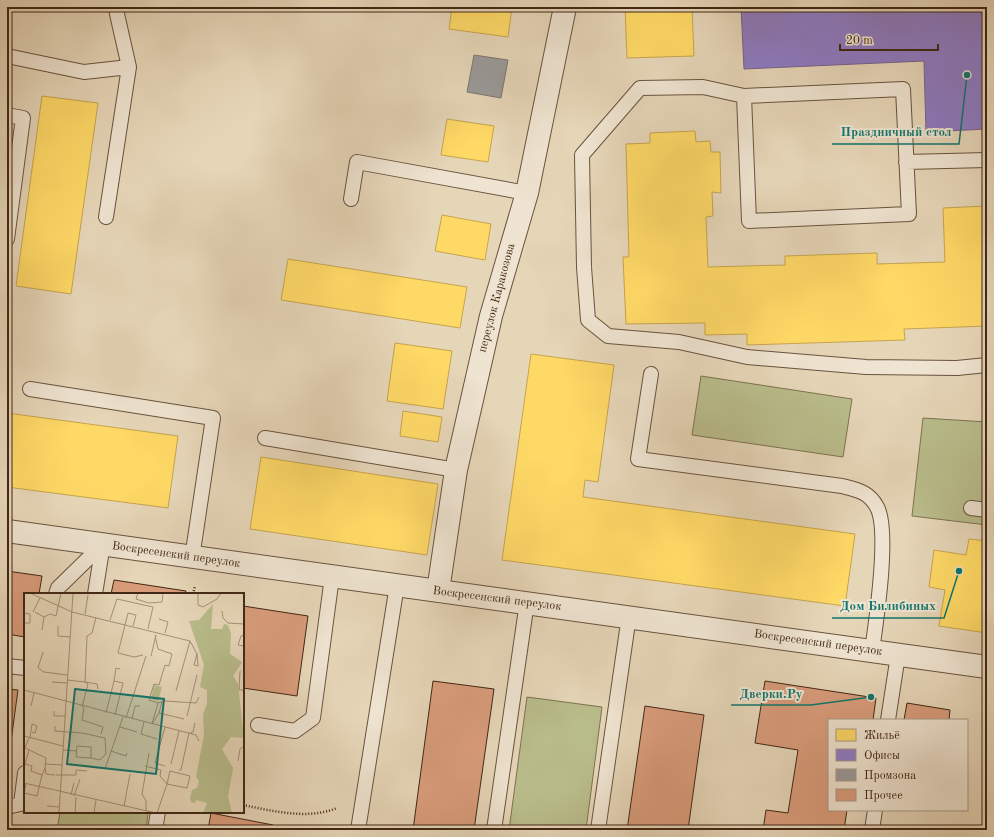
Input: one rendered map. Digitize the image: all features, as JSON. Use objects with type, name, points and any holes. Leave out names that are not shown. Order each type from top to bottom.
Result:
[{"type":"street","name":"переулок Каракозова","points":[[438,591],[456,470],[491,316],[527,193],[565,7]]},
{"type":"street","name":"Воскресенский переулок","points":[[7,530],[192,558],[527,602],[987,667]]},
{"type":"lane","points":[[106,217],[129,67],[117,14],[118,7]]},
{"type":"lane","points":[[7,56],[84,72],[129,67]]},
{"type":"lane","points":[[744,96],[749,221],[909,214],[903,89],[744,96],[703,87],[640,88],[582,155],[584,267],[588,320],[608,336],[679,342],[746,357],[866,367],[957,368],[987,365]]},
{"type":"lane","points":[[7,114],[23,118],[7,240]]},
{"type":"lane","points":[[906,162],[987,160]]},
{"type":"lane","points":[[351,199],[357,162],[527,193]]},
{"type":"lane","points":[[651,374],[638,459],[842,486],[864,491],[878,508],[883,532],[877,612],[872,651]]},
{"type":"lane","points":[[30,389],[213,418],[192,558]]},
{"type":"lane","points":[[265,438],[456,470]]},
{"type":"lane","points":[[971,508],[987,510]]},
{"type":"lane","points":[[56,593],[58,588],[103,544]]},
{"type":"lane","points":[[95,593],[103,544]]},
{"type":"lane","points":[[258,725],[294,731],[313,718],[332,577]]},
{"type":"lane","points":[[358,830],[397,585]]},
{"type":"lane","points":[[494,830],[527,602]]},
{"type":"lane","points":[[598,830],[629,616]]},
{"type":"lane","points":[[888,719],[898,655]]},
{"type":"lane","points":[[7,666],[24,668]]},
{"type":"lane","points":[[7,808],[23,803],[24,788]]},
{"type":"lane","points":[[872,830],[875,811]]},
{"type":"lane","points":[[155,830],[158,813]]},
{"type":"path","points":[[193,593],[195,584]]},
{"type":"path","points":[[244,805],[280,813],[325,813],[363,797]]},
{"type":"green space","points":[[701,376],[852,399],[843,457],[692,435]]},
{"type":"green space","points":[[923,418],[987,422],[987,525],[912,516]]},
{"type":"green space","points":[[527,697],[602,707],[586,830],[509,830]]},
{"type":"green space","points":[[60,813],[148,813],[146,830],[57,830]]},
{"type":"building: Жильё","points":[[309,7],[344,7],[344,11],[308,9]]},
{"type":"building: Жильё","points":[[452,7],[512,7],[508,37],[449,29]]},
{"type":"building: Жильё","points":[[625,7],[692,7],[694,56],[627,58]]},
{"type":"building: Жильё","points":[[42,96],[98,103],[71,294],[16,286]]},
{"type":"building: Жильё","points":[[447,119],[494,126],[488,162],[441,155]]},
{"type":"building: Жильё","points":[[695,131],[696,142],[710,141],[711,152],[720,152],[721,193],[712,192],[713,216],[706,217],[708,267],[785,265],[785,256],[877,253],[877,264],[945,262],[943,208],[987,206],[987,326],[904,329],[905,340],[747,345],[747,334],[705,335],[705,323],[626,324],[623,257],[629,257],[626,144],[650,143],[650,133]]},
{"type":"building: Жильё","points":[[442,215],[491,224],[485,260],[435,251]]},
{"type":"building: Жильё","points":[[288,259],[467,287],[460,328],[281,300]]},
{"type":"building: Жильё","points":[[395,343],[452,351],[443,409],[387,401]]},
{"type":"building: Жильё","points":[[531,354],[614,365],[598,482],[585,480],[583,497],[855,534],[845,606],[502,560]]},
{"type":"building: Жильё","points":[[403,411],[442,417],[438,442],[400,436]]},
{"type":"building: Жильё","points":[[7,413],[178,436],[168,508],[7,487]]},
{"type":"building: Жильё","points":[[261,457],[438,484],[427,555],[250,529]]},
{"type":"building: Жильё","points":[[969,539],[987,541],[987,633],[939,626],[945,590],[929,587],[934,550],[966,555]]},
{"type":"building: Офисы","points":[[741,7],[987,7],[987,129],[926,132],[924,61],[744,69]]},
{"type":"building: Промзона","points":[[474,55],[508,60],[501,98],[467,92]]},
{"type":"building: Прочее","points":[[7,571],[42,576],[39,593],[24,593],[24,637],[7,634]]},
{"type":"building: Прочее","points":[[114,580],[186,591],[185,593],[111,593]]},
{"type":"building: Прочее","points":[[244,606],[308,616],[297,696],[244,688]]},
{"type":"building: Прочее","points":[[433,681],[494,689],[474,830],[413,830]]},
{"type":"building: Прочее","points":[[765,681],[876,698],[873,719],[828,719],[828,811],[847,811],[844,830],[763,830],[766,810],[788,813],[798,750],[755,743]]},
{"type":"building: Прочее","points":[[7,689],[18,690],[7,770]]},
{"type":"building: Прочее","points":[[907,703],[950,710],[949,719],[904,719]]},
{"type":"building: Прочее","points":[[645,706],[704,715],[688,830],[627,830]]},
{"type":"building: Прочее","points":[[211,813],[273,825],[272,830],[208,830]]},
{"type":"building: Прочее","points":[[987,820],[987,830],[984,830],[984,821]]},
{"type":"place","name":"Праздничный стол","points":[[967,75]]},
{"type":"place","name":"Дом Билибиных","points":[[959,571]]},
{"type":"place","name":"Дверки.Ру","points":[[871,697]]}]
